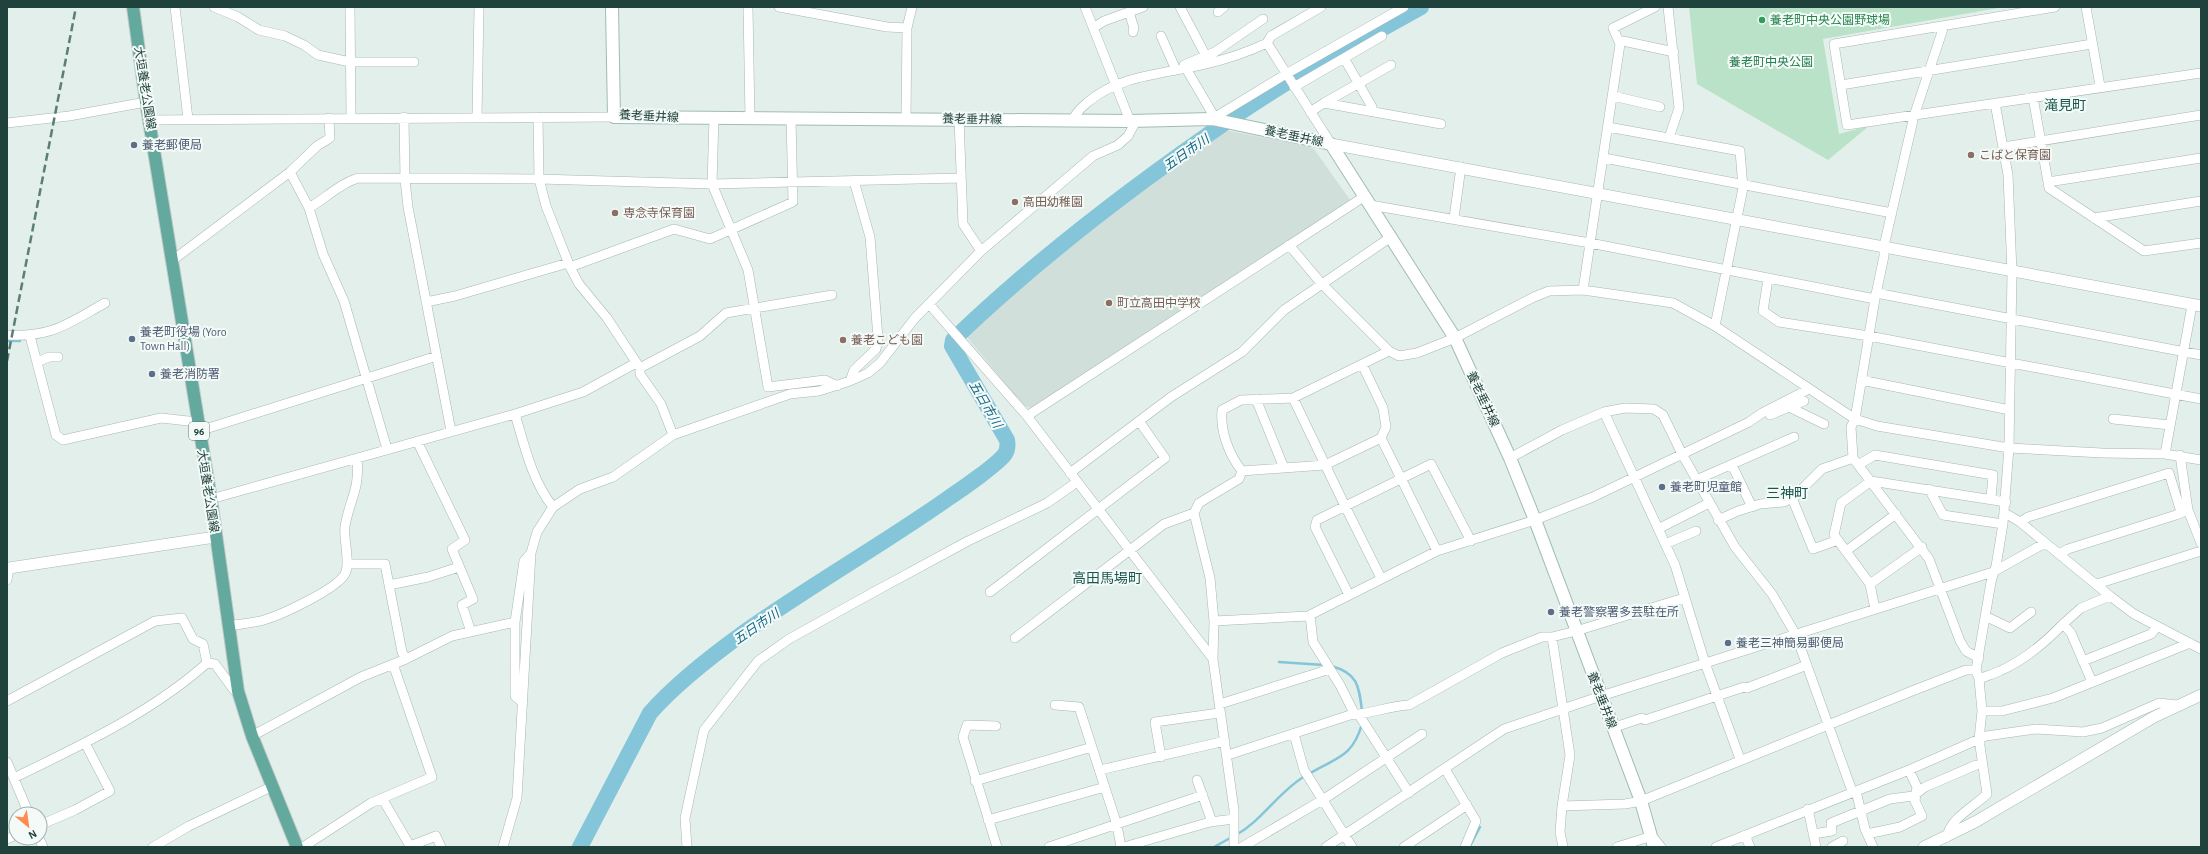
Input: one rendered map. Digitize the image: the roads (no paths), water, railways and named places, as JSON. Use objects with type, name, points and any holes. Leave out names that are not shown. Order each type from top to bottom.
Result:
[{"type":"main road","name":"大垣養老公園線","points":[[133,7],[146,102],[211,499],[215,537],[238,691],[252,736],[297,847]]},
{"type":"main road","name":"養老垂井線","points":[[612,7],[614,117],[750,119],[959,118],[1133,121],[1217,119],[1238,125],[1307,137],[1331,144],[1455,338],[1510,458],[1535,520],[1612,728],[1641,801],[1653,841]]},
{"type":"street","points":[[175,7],[188,119]]},
{"type":"street","points":[[214,7],[259,30],[285,36],[304,45],[318,55],[350,62],[414,62]]},
{"type":"street","points":[[350,7],[351,117]]},
{"type":"street","points":[[477,117],[479,7]]},
{"type":"street","points":[[748,7],[750,119]]},
{"type":"street","points":[[780,7],[887,27],[907,28]]},
{"type":"street","points":[[906,118],[907,28],[912,7]]},
{"type":"street","points":[[503,847],[517,798],[531,553],[536,532],[553,507],[580,489],[613,477],[673,435],[790,394],[819,391],[837,386],[868,373],[880,363],[915,318],[981,251],[1093,156],[1118,144],[1128,136],[1133,121],[1116,84],[1085,7]]},
{"type":"street","points":[[1093,28],[1104,21],[1129,10],[1143,7]]},
{"type":"street","points":[[1180,7],[1206,56]]},
{"type":"street","points":[[1073,120],[1075,113],[1101,91],[1116,84],[1228,58],[1267,43],[1271,36],[1321,7]]},
{"type":"street","points":[[1161,36],[1180,69],[1217,119],[1286,74],[1404,7]]},
{"type":"street","points":[[1583,290],[1604,158],[1620,42],[1613,28],[1655,7]]},
{"type":"street","points":[[1668,7],[1679,108],[1669,138]]},
{"type":"street","points":[[2055,7],[1834,44],[1847,125],[1914,116],[2100,86],[2201,73]]},
{"type":"street","points":[[2086,7],[2100,86]]},
{"type":"street","points":[[1129,10],[1134,28],[1133,32]]},
{"type":"street","points":[[1180,69],[1184,65],[1206,56],[1229,43],[1263,19]]},
{"type":"street","points":[[1944,26],[1914,116],[1884,246],[1884,256],[1875,296],[1855,419],[1851,427],[1856,461],[1922,547],[1929,559],[1960,641],[1966,651],[1979,658]]},
{"type":"street","points":[[1294,87],[1382,36]]},
{"type":"street","points":[[1620,42],[1674,52]]},
{"type":"street","points":[[1267,43],[1331,144],[1884,246],[2012,272],[2197,306],[2184,351],[2165,454]]},
{"type":"street","points":[[1841,85],[2092,44]]},
{"type":"street","points":[[1344,58],[1374,112]]},
{"type":"street","points":[[1310,112],[1391,65]]},
{"type":"street","points":[[1613,96],[1660,107]]},
{"type":"street","points":[[2033,97],[2049,188],[2144,251],[2201,243]]},
{"type":"street","points":[[7,123],[69,116],[146,102]]},
{"type":"street","points":[[1324,103],[1441,124]]},
{"type":"street","points":[[1947,837],[1948,829],[1953,822],[1987,794],[1979,739],[1982,712],[1979,679],[1976,670],[2005,513],[2009,448],[2011,364],[2012,272],[2008,175],[1995,103]]},
{"type":"street","points":[[2003,146],[2201,115]]},
{"type":"street","points":[[149,120],[351,117],[614,117]]},
{"type":"street","points":[[404,117],[405,180],[426,302],[451,431]]},
{"type":"street","points":[[538,117],[539,179],[546,206],[569,265],[579,284],[607,318],[638,366],[640,374],[661,404],[673,435]]},
{"type":"street","points":[[173,260],[290,172],[317,146],[330,138],[329,118]]},
{"type":"street","points":[[714,118],[712,184],[748,270],[768,386],[824,380],[837,386]]},
{"type":"street","points":[[426,302],[455,296],[569,265],[674,229],[710,239],[793,202],[791,118]]},
{"type":"street","points":[[959,118],[960,178],[963,224],[981,251]]},
{"type":"street","points":[[1608,127],[1740,151],[1742,184],[1738,219],[1715,326]]},
{"type":"street","points":[[1604,158],[1892,213]]},
{"type":"street","points":[[2048,182],[2201,158]]},
{"type":"street","points":[[1454,218],[1461,167]]},
{"type":"street","points":[[290,172],[309,208],[323,254],[353,328],[354,343],[387,449]]},
{"type":"street","points":[[309,208],[327,198],[343,182],[358,178],[405,180],[539,179],[712,184],[960,178]]},
{"type":"street","points":[[850,381],[854,370],[876,349],[878,338],[870,237],[854,181]]},
{"type":"street","points":[[1027,416],[1289,245],[1367,200],[1768,279],[2011,319],[2201,354]]},
{"type":"street","points":[[2094,218],[2201,201]]},
{"type":"street","points":[[1070,473],[1171,397],[1242,352],[1284,310],[1321,283],[1391,237]]},
{"type":"street","points":[[1289,245],[1321,283],[1389,351],[1399,356],[1417,353],[1455,338],[1534,297],[1549,292],[1583,290],[1673,304],[1715,326],[1855,419],[1877,426],[2009,448],[2109,454],[2165,454],[2180,455],[2201,460]]},
{"type":"street","points":[[1768,279],[1763,311],[1779,322],[1869,336],[2201,399]]},
{"type":"street","points":[[211,499],[515,414],[583,392],[700,336],[726,313],[832,295]]},
{"type":"street","points":[[7,335],[30,336],[58,330],[106,303]]},
{"type":"street","points":[[929,304],[1027,416],[1213,659]]},
{"type":"street","points":[[30,336],[56,435],[63,440],[161,418],[198,426],[437,356]]},
{"type":"street","points":[[1242,471],[1234,461],[1221,424],[1222,410],[1241,400],[1294,398],[1389,351]]},
{"type":"street","points":[[37,362],[49,357],[58,357]]},
{"type":"street","points":[[1242,471],[1325,465],[1381,438],[1386,427],[1383,408],[1362,364]]},
{"type":"street","points":[[1862,380],[2010,410]]},
{"type":"street","points":[[1214,621],[1310,615],[1437,551],[1535,520],[1593,497],[1756,417],[1809,389]]},
{"type":"street","points":[[1294,398],[1325,465],[1381,578]]},
{"type":"street","points":[[1256,399],[1284,468]]},
{"type":"street","points":[[1756,417],[1762,418],[1804,401]]},
{"type":"street","points":[[1789,407],[1824,424]]},
{"type":"street","points":[[1510,458],[1562,430],[1604,412],[1625,408],[1654,409],[1664,415],[1682,454],[1718,520],[1735,547],[1772,594],[1796,635],[1861,810],[1873,847]]},
{"type":"street","points":[[1604,412],[1631,474],[1635,476],[1675,565],[1705,663],[1740,759]]},
{"type":"street","points":[[515,414],[535,473],[553,507]]},
{"type":"street","points":[[2113,419],[2170,425]]},
{"type":"street","points":[[990,592],[1165,458],[1139,421]]},
{"type":"street","points":[[1696,480],[1794,437]]},
{"type":"street","points":[[1381,438],[1437,551]]},
{"type":"street","points":[[416,441],[465,540],[452,549],[473,599],[462,605],[471,632]]},
{"type":"street","points":[[1718,520],[1738,510],[1784,502],[1792,498],[1822,469],[1875,455],[1993,474],[1991,498]]},
{"type":"street","points":[[2180,455],[2185,511]]},
{"type":"street","points":[[228,626],[263,620],[299,605],[336,584],[345,574],[347,564],[344,543],[345,525],[359,476],[357,458]]},
{"type":"street","points":[[1349,595],[1315,527],[1317,520],[1401,477],[1431,464],[1471,541]]},
{"type":"street","points":[[1732,465],[1752,507]]},
{"type":"street","points":[[1234,847],[1234,820],[1228,755],[1219,713],[1220,704],[1213,659],[1214,621],[1210,578],[1194,514],[1199,502],[1239,479],[1242,471]]},
{"type":"street","points":[[2020,522],[2028,516],[2169,473],[2185,511],[2201,543]]},
{"type":"street","points":[[1875,610],[1870,584],[1834,535],[1841,503],[1870,481],[1991,498],[2006,502]]},
{"type":"street","points":[[687,847],[685,818],[704,730],[758,661],[789,639],[872,592],[968,541],[1047,503],[1078,482]]},
{"type":"street","points":[[1929,489],[1943,515],[2003,524]]},
{"type":"street","points":[[1792,498],[1813,549],[1838,540]]},
{"type":"street","points":[[1658,529],[1709,503]]},
{"type":"street","points":[[2059,554],[2068,549],[2185,511]]},
{"type":"street","points":[[2005,513],[2020,522],[2134,614],[2201,649]]},
{"type":"street","points":[[1015,638],[1164,524],[1194,514]]},
{"type":"street","points":[[1846,551],[1896,514]]},
{"type":"street","points":[[1665,544],[1696,531]]},
{"type":"street","points":[[7,580],[9,568],[215,537]]},
{"type":"street","points":[[1326,847],[1410,793],[1504,729],[1564,710],[1601,696],[1993,572],[2045,543]]},
{"type":"street","points":[[1870,584],[1922,547]]},
{"type":"street","points":[[2097,584],[2201,551]]},
{"type":"street","points":[[523,702],[515,696],[515,622],[524,561],[531,553]]},
{"type":"street","points":[[347,564],[385,564],[402,652],[406,659]]},
{"type":"street","points":[[389,585],[428,577],[460,567]]},
{"type":"street","points":[[1979,679],[2000,671],[2025,657],[2044,643],[2081,608],[2110,596]]},
{"type":"street","points":[[1228,755],[1357,715],[1397,706],[1409,705],[1502,653],[1542,636],[1552,637],[1576,632],[1684,598]]},
{"type":"street","points":[[1985,616],[2010,628],[2031,612]]},
{"type":"street","points":[[1310,615],[1313,642],[1357,715],[1410,793]]},
{"type":"street","points":[[7,701],[155,621],[182,618],[194,639],[203,644],[207,663]]},
{"type":"street","points":[[252,736],[361,677],[406,659],[452,636],[515,622]]},
{"type":"street","points":[[2063,624],[2071,633],[2092,682]]},
{"type":"street","points":[[2083,661],[2151,634],[2158,626]]},
{"type":"street","points":[[1552,637],[1570,755],[1562,806],[1560,832],[1563,847]]},
{"type":"street","points":[[1982,712],[2002,711],[2052,698],[2190,643]]},
{"type":"street","points":[[207,663],[215,664],[234,690],[238,691]]},
{"type":"street","points":[[14,778],[112,730],[191,678],[207,663]]},
{"type":"street","points":[[303,847],[371,803],[432,777],[393,664]]},
{"type":"street","points":[[1612,728],[1642,718],[1645,720],[1744,687],[1747,688],[1807,665]]},
{"type":"street","points":[[1220,704],[1330,669]]},
{"type":"street","points":[[1562,806],[1625,804],[1641,801],[1740,759],[1966,670],[1976,670]]},
{"type":"street","points":[[1924,847],[1947,837],[2176,705],[2201,695]]},
{"type":"street","points":[[1716,847],[1808,809],[1909,770],[1979,739],[2036,729],[2083,732],[2102,728],[2159,703],[2176,705]]},
{"type":"street","points":[[1055,705],[1080,707],[1117,825],[1121,847]]},
{"type":"street","points":[[1161,757],[1155,722],[1219,713]]},
{"type":"street","points":[[996,726],[967,725],[963,737],[975,781],[997,847]]},
{"type":"street","points":[[1294,734],[1304,770],[1324,799],[1352,847]]},
{"type":"street","points":[[1242,847],[1324,799],[1422,734]]},
{"type":"street","points":[[1100,770],[1161,757],[1224,741]]},
{"type":"street","points":[[48,822],[75,810],[110,791],[85,743]]},
{"type":"street","points":[[975,781],[1092,747]]},
{"type":"street","points":[[8,765],[26,806]]},
{"type":"street","points":[[1813,834],[1832,831],[1830,823],[1890,799],[1913,796],[1925,787],[1976,765]]},
{"type":"street","points":[[1445,769],[1476,821],[1465,847]]},
{"type":"street","points":[[1868,834],[1900,827],[1922,816],[1915,800],[1917,787],[1909,770]]},
{"type":"street","points":[[1197,780],[1212,822]]},
{"type":"street","points":[[153,847],[189,826],[273,786]]},
{"type":"street","points":[[988,820],[1105,787]]},
{"type":"street","points":[[1049,847],[1203,795]]},
{"type":"street","points":[[382,798],[410,846],[436,836],[441,847]]},
{"type":"street","points":[[1404,847],[1467,805]]},
{"type":"street","points":[[1808,809],[1816,847]]},
{"type":"street","points":[[1124,847],[1212,822],[1234,820]]},
{"type":"street","points":[[1745,835],[1750,847]]},
{"type":"street","points":[[1617,847],[1653,841],[1661,847]]},
{"type":"street","points":[[1832,847],[1843,842]]},
{"type":"waterway","name":"五日市川","points":[[580,847],[650,713],[659,703],[706,661],[767,616],[924,515],[995,464],[1005,454],[1008,447],[1007,440],[952,346],[953,340],[1054,250],[1125,194],[1198,141],[1280,87],[1421,7]]},
{"type":"waterway","points":[[7,341],[20,341]]},
{"type":"waterway","points":[[1279,662],[1324,665]]},
{"type":"waterway","points":[[1331,666],[1347,672],[1356,682],[1360,694],[1362,711]]},
{"type":"waterway","points":[[1309,774],[1335,760],[1348,750],[1358,735],[1362,724]]},
{"type":"waterway","points":[[1236,835],[1246,829],[1287,790],[1305,776]]},
{"type":"waterway","points":[[1470,846],[1480,827]]},
{"type":"waterway","points":[[1214,847],[1232,837]]},
{"type":"railway","points":[[7,361],[76,7]]},
{"type":"place","name":"養老町中央公園野球場","points":[[1762,20]]},
{"type":"place","name":"養老郵便局","points":[[134,145]]},
{"type":"place","name":"こばと保育園","points":[[1971,155]]},
{"type":"place","name":"高田幼稚園","points":[[1015,202]]},
{"type":"place","name":"専念寺保育園","points":[[615,213]]},
{"type":"place","name":"町立高田中学校","points":[[1109,303]]},
{"type":"place","name":"養老町役場 (Yoro Town Hall)","points":[[132,339]]},
{"type":"place","name":"養老こども園","points":[[843,340]]},
{"type":"place","name":"養老消防署","points":[[152,374]]},
{"type":"place","name":"養老町児童館","points":[[1662,487]]},
{"type":"place","name":"養老警察署多芸駐在所","points":[[1551,612]]},
{"type":"place","name":"養老三神簡易郵便局","points":[[1728,643]]},
{"type":"district","name":"滝見町","points":[[2065,105]]},
{"type":"district","name":"三神町","points":[[1787,493]]},
{"type":"district","name":"高田馬場町","points":[[1107,578]]},
{"type":"park label","name":"養老町中央公園","points":[[1771,62]]}]
